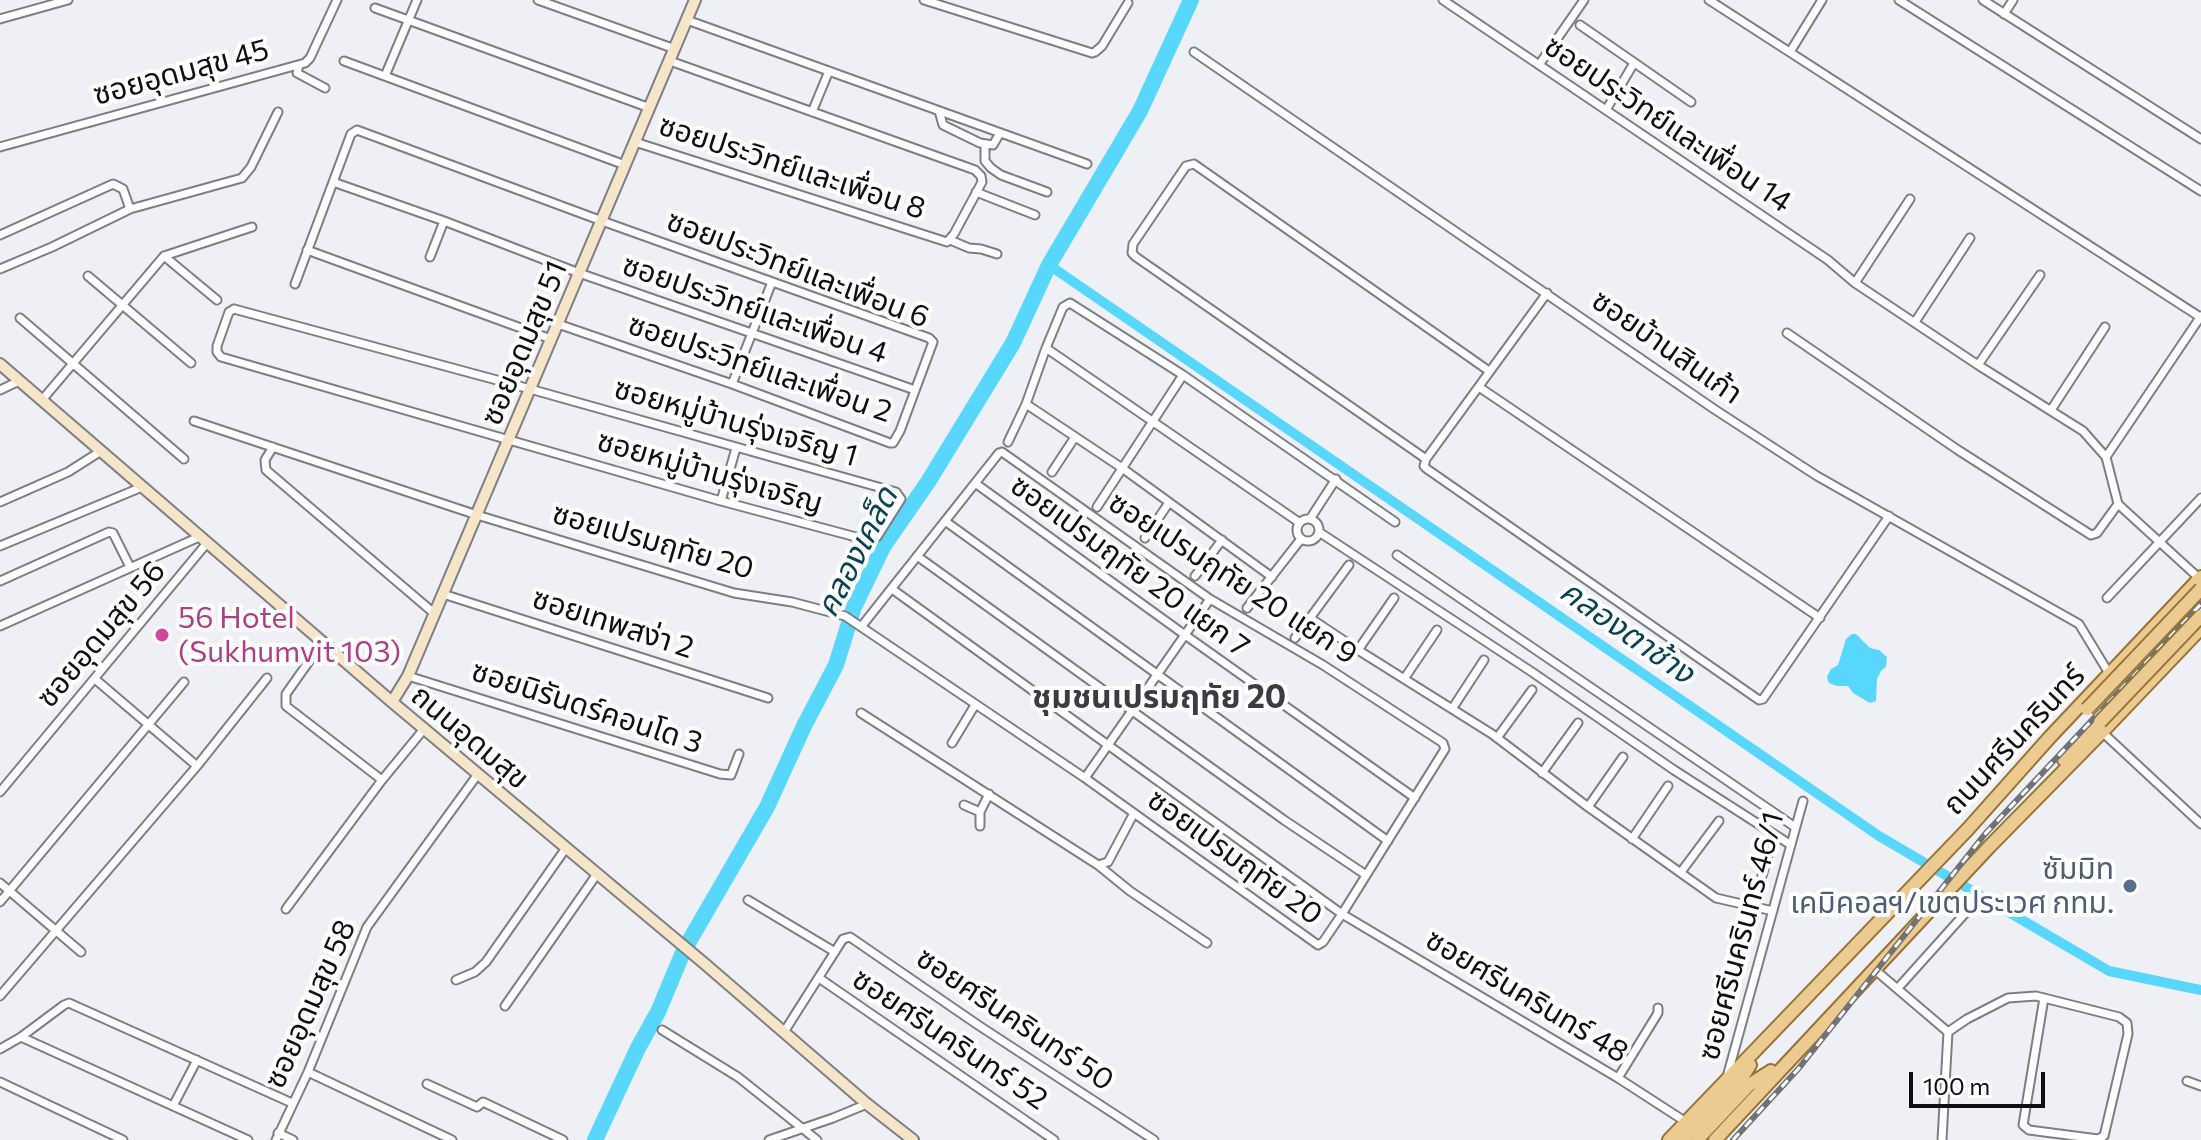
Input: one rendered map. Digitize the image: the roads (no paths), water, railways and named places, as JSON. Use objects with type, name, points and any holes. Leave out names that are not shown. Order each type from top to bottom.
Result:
[{"type":"main road","name":"ซอยอุดมสุข 51","points":[[392,702],[408,676],[435,614],[695,0]]},
{"type":"main road","name":"ถนนอุดมสุข","points":[[0,364],[322,643],[913,1140]]},
{"type":"main road","name":"ถนนศรีนครินทร์","points":[[1669,1140],[1921,879],[2040,748],[2201,581]]},
{"type":"main road","points":[[1968,829],[2087,709],[2201,581]]},
{"type":"main road","points":[[2101,727],[2201,616]]},
{"type":"main road","name":"ถนนศรีนครินทร์","points":[[1715,1140],[1989,847],[2029,798],[2141,691],[2201,628]]},
{"type":"main road","points":[[2113,671],[2133,663],[2141,666],[2145,674],[2141,691]]},
{"type":"main road","name":"ถนนศรีนครินทร์","points":[[1682,1140],[1741,1079],[1765,1041]]},
{"type":"main road","name":"ถนนศรีนครินทร์","points":[[1697,1140],[1749,1085],[1787,1060]]},
{"type":"street","points":[[0,19],[68,0]]},
{"type":"street","name":"ซอยอุดมสุข 45","points":[[0,147],[235,81],[298,69],[310,58],[337,0]]},
{"type":"street","points":[[385,76],[417,0]]},
{"type":"street","points":[[538,0],[675,49]]},
{"type":"street","points":[[924,0],[1092,53],[1102,46],[1128,3]]},
{"type":"street","name":"ซอยประวิทย์และเพื่อน 14","points":[[1443,0],[1828,260],[1855,283],[2083,431],[2106,457]]},
{"type":"street","points":[[1539,65],[1584,0]]},
{"type":"street","points":[[1710,0],[2200,317],[2106,457],[2120,506],[2201,581]]},
{"type":"street","points":[[1790,52],[1822,0]]},
{"type":"street","points":[[1899,0],[2201,191]]},
{"type":"street","points":[[1983,0],[2201,139]]},
{"type":"street","points":[[2004,14],[2013,0]]},
{"type":"street","points":[[375,8],[650,108]]},
{"type":"street","points":[[687,20],[1087,164]]},
{"type":"street","points":[[1580,25],[1691,102]]},
{"type":"street","name":"ซอยบ้านสินเก้า","points":[[1194,52],[1714,409],[1817,476],[2079,624],[2113,671]]},
{"type":"street","points":[[344,61],[625,165]]},
{"type":"street","points":[[670,61],[975,170],[982,182],[976,192],[1035,215]]},
{"type":"street","points":[[1606,110],[1634,63]]},
{"type":"street","points":[[298,69],[325,88]]},
{"type":"street","points":[[812,112],[829,71]]},
{"type":"street","points":[[939,111],[943,125],[985,145],[996,143],[1000,133]]},
{"type":"street","points":[[0,269],[130,209],[242,178],[251,167],[278,112]]},
{"type":"street","name":"ซอยประวิทย์และเพื่อน 6","points":[[333,182],[351,134],[357,130],[932,340],[915,390]]},
{"type":"street","name":"ซอยประวิทย์และเพื่อน 8","points":[[635,142],[947,242],[976,192]]},
{"type":"street","points":[[985,145],[985,161],[991,168],[1001,175],[1047,192]]},
{"type":"street","points":[[1426,459],[1132,253],[1133,244],[1186,166],[1194,164],[1489,371]]},
{"type":"street","points":[[295,284],[333,182]]},
{"type":"street","name":"ซอยประวิทย์และเพื่อน 4","points":[[333,182],[579,273],[915,390]]},
{"type":"street","points":[[0,235],[113,184],[123,189],[130,209]]},
{"type":"street","points":[[1855,283],[1910,199]]},
{"type":"street","points":[[430,257],[444,221]]},
{"type":"street","points":[[42,400],[164,256],[252,227]]},
{"type":"street","points":[[1915,322],[1970,238]]},
{"type":"street","points":[[950,240],[997,254]]},
{"type":"street","points":[[307,250],[551,339]]},
{"type":"street","points":[[164,256],[217,300]]},
{"type":"street","points":[[1978,365],[2040,275]]},
{"type":"street","points":[[88,276],[191,363]]},
{"type":"street","points":[[732,384],[772,282]]},
{"type":"street","points":[[1547,293],[1426,459],[1424,466],[1759,700],[1763,699],[1889,516]]},
{"type":"street","points":[[1008,442],[1063,307],[1070,303],[1183,375],[1395,522]]},
{"type":"street","name":"ซอยหมู่บ้านรุ่งเจริญ 1","points":[[223,329],[229,312],[234,309],[896,492],[901,499],[889,519]]},
{"type":"street","points":[[20,318],[184,459]]},
{"type":"street","name":"ซอยประวิทย์และเพื่อน 2","points":[[558,324],[890,443],[900,431],[915,390]]},
{"type":"street","points":[[2051,410],[2105,327]]},
{"type":"street","name":"ซอยหมู่บ้านรุ่งเจริญ","points":[[223,329],[217,346],[221,357],[721,501],[871,541],[889,519]]},
{"type":"street","points":[[1787,333],[1958,450],[2091,535],[2097,533],[2120,506]]},
{"type":"street","points":[[1046,348],[1300,523]]},
{"type":"street","points":[[1097,507],[1183,375]]},
{"type":"street","points":[[0,390],[19,381]]},
{"type":"street","points":[[1479,387],[1820,618]]},
{"type":"street","points":[[1026,404],[1122,468],[1272,577]]},
{"type":"street","name":"ซอยเปรมฤทัย 20","points":[[194,421],[477,515],[734,593],[792,602],[845,616],[1085,778],[1316,944],[1323,942],[1342,914],[1445,749],[1443,743]]},
{"type":"street","points":[[1052,472],[1075,437]]},
{"type":"street","points":[[273,447],[265,460],[266,470],[435,614]]},
{"type":"street","points":[[721,501],[736,448]]},
{"type":"street","points":[[0,502],[68,472],[101,451]]},
{"type":"street","name":"ซอยเปรมฤทัย 20 แยก 9","points":[[975,483],[999,453],[1005,452],[1210,599],[1323,665],[1443,743]]},
{"type":"street","points":[[1310,519],[1336,479]]},
{"type":"street","points":[[861,627],[975,483]]},
{"type":"street","name":"ซอยเปรมฤทัย 20 แยก 7","points":[[975,483],[1415,798]]},
{"type":"street","points":[[0,546],[142,487]]},
{"type":"street","points":[[2107,598],[2201,498]]},
{"type":"street","points":[[1145,538],[1168,504]]},
{"type":"street","points":[[1301,539],[1297,528],[1304,520],[1310,519],[1317,524],[1319,532],[1791,845]]},
{"type":"street","points":[[945,521],[1388,841]]},
{"type":"street","points":[[0,581],[109,532],[113,533],[130,567]]},
{"type":"street","points":[[1301,539],[1312,541],[1319,532]]},
{"type":"street","points":[[1247,608],[1301,539]]},
{"type":"street","points":[[0,626],[130,567],[203,540]]},
{"type":"street","name":"ซอยอุดมสุข 56","points":[[0,792],[95,679],[203,540]]},
{"type":"street","points":[[1195,576],[1222,540]]},
{"type":"street","points":[[1397,555],[1795,827]]},
{"type":"street","points":[[917,556],[1284,820],[1366,875]]},
{"type":"street","points":[[1295,638],[1349,565]]},
{"type":"street","name":"ซอยศรีนครินทร์ 48","points":[[892,589],[1342,914],[1618,1078],[1686,1122]]},
{"type":"street","name":"ซอยเทพสง่า 2","points":[[443,594],[768,698]]},
{"type":"street","points":[[1358,650],[1394,598]]},
{"type":"street","points":[[1085,778],[1210,599]]},
{"type":"street","points":[[1310,618],[1497,738],[1716,898],[1773,911]]},
{"type":"street","points":[[1404,679],[1437,630]]},
{"type":"street","points":[[322,643],[286,694],[286,706],[382,780]]},
{"type":"street","points":[[1452,709],[1484,660]]},
{"type":"street","name":"ซอยนิรันดร์คอนโด 3","points":[[408,676],[720,774],[731,775],[739,754]]},
{"type":"street","points":[[0,996],[197,766],[267,678]]},
{"type":"street","points":[[95,679],[197,766]]},
{"type":"street","points":[[0,902],[184,682]]},
{"type":"street","points":[[1497,738],[1532,690]]},
{"type":"street","points":[[952,743],[975,705]]},
{"type":"street","points":[[861,713],[1098,865],[1130,891],[1207,943]]},
{"type":"street","points":[[1542,773],[1578,723]]},
{"type":"street","points":[[2101,727],[2201,824]]},
{"type":"street","points":[[286,909],[424,729]]},
{"type":"street","points":[[1588,807],[1623,757]]},
{"type":"street","name":"ซอยอุดมสุข 58","points":[[277,1137],[308,1072],[367,927],[478,774]]},
{"type":"street","points":[[1632,839],[1668,786]]},
{"type":"street","points":[[980,826],[980,812],[989,794]]},
{"type":"street","name":"ซอยศรีนครินทร์ 46/1","points":[[1726,1083],[1803,801]]},
{"type":"street","points":[[964,805],[980,812]]},
{"type":"street","points":[[1098,865],[1108,862],[1134,813]]},
{"type":"street","points":[[1681,872],[1719,821]]},
{"type":"street","points":[[456,980],[475,972],[486,962],[566,848]]},
{"type":"street","points":[[1753,907],[1769,852]]},
{"type":"street","points":[[505,1006],[597,874]]},
{"type":"street","points":[[0,883],[81,952]]},
{"type":"street","points":[[748,900],[835,952],[784,1032]]},
{"type":"street","points":[[1898,988],[1969,909]]},
{"type":"street","name":"ซอยศรีนครินทร์ 50","points":[[835,952],[843,939],[850,937],[1154,1140]]},
{"type":"street","points":[[1874,969],[1948,1032]]},
{"type":"street","name":"ซอยศรีนครินทร์ 52","points":[[819,978],[1054,1140]]},
{"type":"street","points":[[1948,1032],[2008,998],[2036,996],[2044,998],[2119,1017],[2127,1023],[2128,1034],[2104,1136],[2098,1139],[2029,1130],[2023,1125],[2044,998]]},
{"type":"street","points":[[0,1049],[69,1003],[292,1103]]},
{"type":"street","points":[[1618,1078],[1658,1013],[1658,1008]]},
{"type":"street","points":[[662,1030],[738,1077],[817,1140]]},
{"type":"street","points":[[1942,1140],[1948,1032]]},
{"type":"street","points":[[21,1037],[248,1140]]},
{"type":"street","points":[[173,1106],[197,1060]]},
{"type":"street","points":[[308,1072],[452,1140]]},
{"type":"street","points":[[2187,1081],[2201,1086]]},
{"type":"street","points":[[0,1082],[123,1140]]},
{"type":"street","points":[[427,1084],[477,1107],[483,1102],[563,1140]]},
{"type":"street","points":[[769,1140],[790,1137],[867,1104]]},
{"type":"street","points":[[277,1137],[293,1140]]},
{"type":"water","points":[[1852,634],[1887,657],[1886,667],[1877,679],[1876,701],[1870,703],[1853,693],[1848,686],[1829,683],[1827,677],[1831,669],[1838,665],[1846,639]]},
{"type":"waterway","name":"คลองเคล็ด","points":[[595,1140],[658,1012],[684,950],[767,807],[836,665],[854,607],[883,547],[928,482],[1013,343],[1049,265],[1140,111],[1191,0]]},
{"type":"waterway","name":"คลองตาช้าง","points":[[1049,265],[1879,836],[2109,971],[2201,990]]},
{"type":"railway","points":[[1733,1140],[1799,1068],[1985,834],[2201,604]]},
{"type":"place","name":"56 Hotel (Sukhumvit 103)","points":[[162,635]]},
{"type":"place","name":"ซัมมิท เคมิคอลฯ/เขตประเวศ กทม.","points":[[2130,886]]},
{"type":"district","name":"ชุมชนเปรมฤทัย 20","points":[[1159,697]]}]
